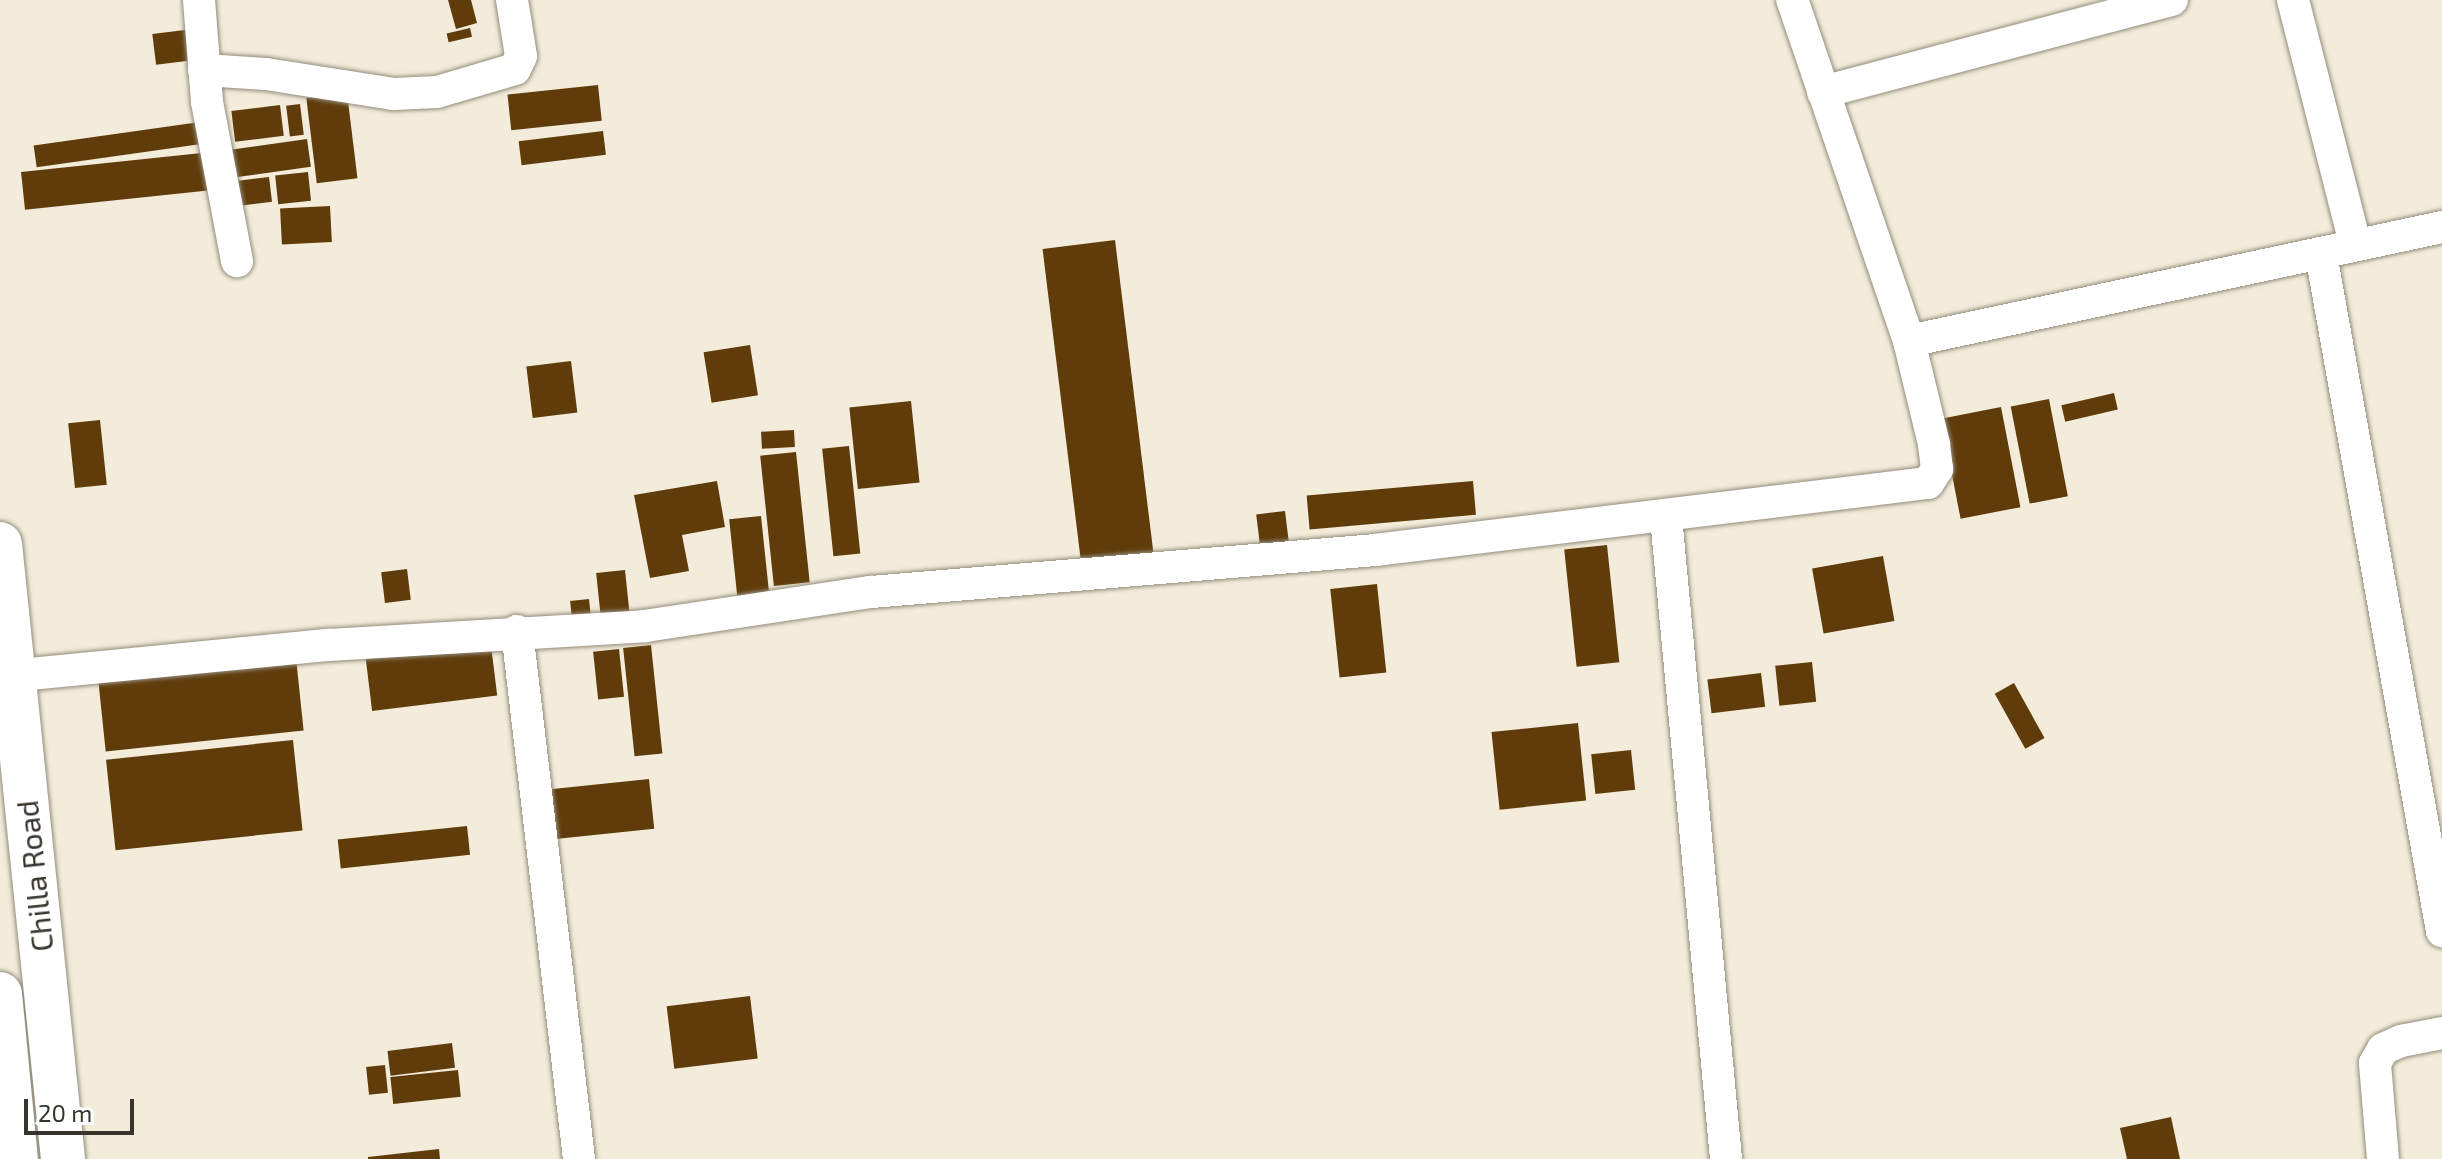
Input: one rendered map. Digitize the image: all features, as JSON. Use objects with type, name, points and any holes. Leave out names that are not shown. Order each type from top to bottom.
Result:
[{"type":"main road","name":"Chilla Road","points":[[0,544],[7,676],[63,1159]]},
{"type":"main road","points":[[0,994],[16,1159]]},
{"type":"street","points":[[199,0],[204,70],[237,261]]},
{"type":"street","points":[[204,70],[266,74],[394,94],[437,92],[515,69],[521,56],[512,0]]},
{"type":"street","points":[[7,676],[517,631],[645,626],[871,592],[1375,550],[1928,483],[1937,469],[1934,444],[1909,341],[1792,0]]},
{"type":"street","points":[[1823,92],[2172,0]]},
{"type":"street","points":[[2293,0],[2355,244]]},
{"type":"street","points":[[1909,341],[2442,227]]},
{"type":"street","points":[[2321,254],[2442,931]]},
{"type":"street","points":[[1666,517],[1726,1159]]},
{"type":"street","points":[[517,631],[579,1159]]},
{"type":"street","points":[[2383,1159],[2375,1063],[2383,1049],[2401,1041],[2442,1033]]},
{"type":"building","points":[[448,0],[471,0],[477,23],[456,29]]},
{"type":"building","points":[[470,28],[472,37],[449,42],[447,33]]},
{"type":"building","points":[[193,29],[197,60],[156,65],[152,34]]},
{"type":"building","points":[[598,85],[602,121],[511,130],[507,95]]},
{"type":"building","points":[[347,93],[357,178],[317,183],[306,98]]},
{"type":"building","points":[[300,104],[304,135],[290,136],[286,106]]},
{"type":"building","points":[[280,105],[284,136],[235,142],[231,111]]},
{"type":"building","points":[[200,122],[203,144],[37,167],[34,145]]},
{"type":"building","points":[[603,131],[606,155],[522,165],[519,141]]},
{"type":"building","points":[[307,139],[311,167],[227,179],[223,151]]},
{"type":"building","points":[[211,152],[215,190],[25,210],[21,172]]},
{"type":"building","points":[[308,172],[311,201],[278,204],[275,175]]},
{"type":"building","points":[[269,177],[272,202],[233,207],[230,182]]},
{"type":"building","points":[[330,206],[332,242],[282,245],[280,209]]},
{"type":"building","points":[[1115,240],[1154,562],[1082,570],[1043,249]]},
{"type":"building","points":[[750,345],[758,395],[712,403],[704,352]]},
{"type":"building","points":[[571,361],[577,413],[533,418],[526,366]]},
{"type":"building","points":[[2114,393],[2118,410],[2065,422],[2061,405]]},
{"type":"building","points":[[2049,399],[2068,496],[2030,504],[2011,406]]},
{"type":"building","points":[[911,401],[920,483],[858,489],[849,407]]},
{"type":"building","points":[[2001,407],[2020,507],[1961,519],[1941,419]]},
{"type":"building","points":[[100,420],[107,485],[75,488],[68,423]]},
{"type":"building","points":[[794,430],[795,447],[762,449],[761,432]]},
{"type":"building","points":[[849,446],[860,553],[833,556],[822,449]]},
{"type":"building","points":[[796,452],[810,582],[774,586],[760,456]]},
{"type":"building","points":[[717,481],[725,527],[682,535],[689,571],[650,578],[634,495]]},
{"type":"building","points":[[1473,481],[1476,515],[1310,529],[1307,496]]},
{"type":"building","points":[[1285,511],[1290,552],[1261,555],[1256,515]]},
{"type":"building","points":[[761,516],[769,596],[738,599],[729,519]]},
{"type":"building","points":[[1607,545],[1619,662],[1577,667],[1564,549]]},
{"type":"building","points":[[1883,556],[1894,621],[1824,633],[1812,569]]},
{"type":"building","points":[[407,569],[411,600],[385,603],[381,572]]},
{"type":"building","points":[[625,570],[630,616],[601,619],[596,573]]},
{"type":"building","points":[[1377,584],[1386,673],[1340,677],[1330,589]]},
{"type":"building","points":[[589,599],[592,626],[573,628],[570,601]]},
{"type":"building","points":[[490,637],[497,696],[372,711],[365,652]]},
{"type":"building","points":[[651,645],[662,753],[635,756],[623,648]]},
{"type":"building","points":[[619,649],[624,697],[598,699],[593,652]]},
{"type":"building","points":[[296,658],[304,731],[106,751],[98,679]]},
{"type":"building","points":[[1812,662],[1816,702],[1779,706],[1775,666]]},
{"type":"building","points":[[1761,673],[1765,707],[1712,713],[1707,680]]},
{"type":"building","points":[[2014,683],[2045,738],[2025,749],[1995,694]]},
{"type":"building","points":[[1578,723],[1586,801],[1500,810],[1491,732]]},
{"type":"building","points":[[293,740],[303,831],[116,850],[106,760]]},
{"type":"building","points":[[1631,750],[1635,790],[1595,794],[1591,754]]},
{"type":"building","points":[[649,779],[654,829],[551,840],[546,790]]},
{"type":"building","points":[[467,826],[470,855],[341,868],[338,840]]},
{"type":"building","points":[[750,996],[758,1059],[674,1069],[667,1006]]},
{"type":"building","points":[[452,1043],[455,1068],[391,1076],[387,1051]]},
{"type":"building","points":[[385,1065],[388,1093],[369,1095],[366,1067]]},
{"type":"building","points":[[458,1070],[461,1097],[393,1104],[390,1077]]},
{"type":"building","points":[[2171,1117],[2180,1159],[2127,1159],[2120,1128]]},
{"type":"building","points":[[439,1149],[440,1159],[368,1159],[368,1157]]}]
